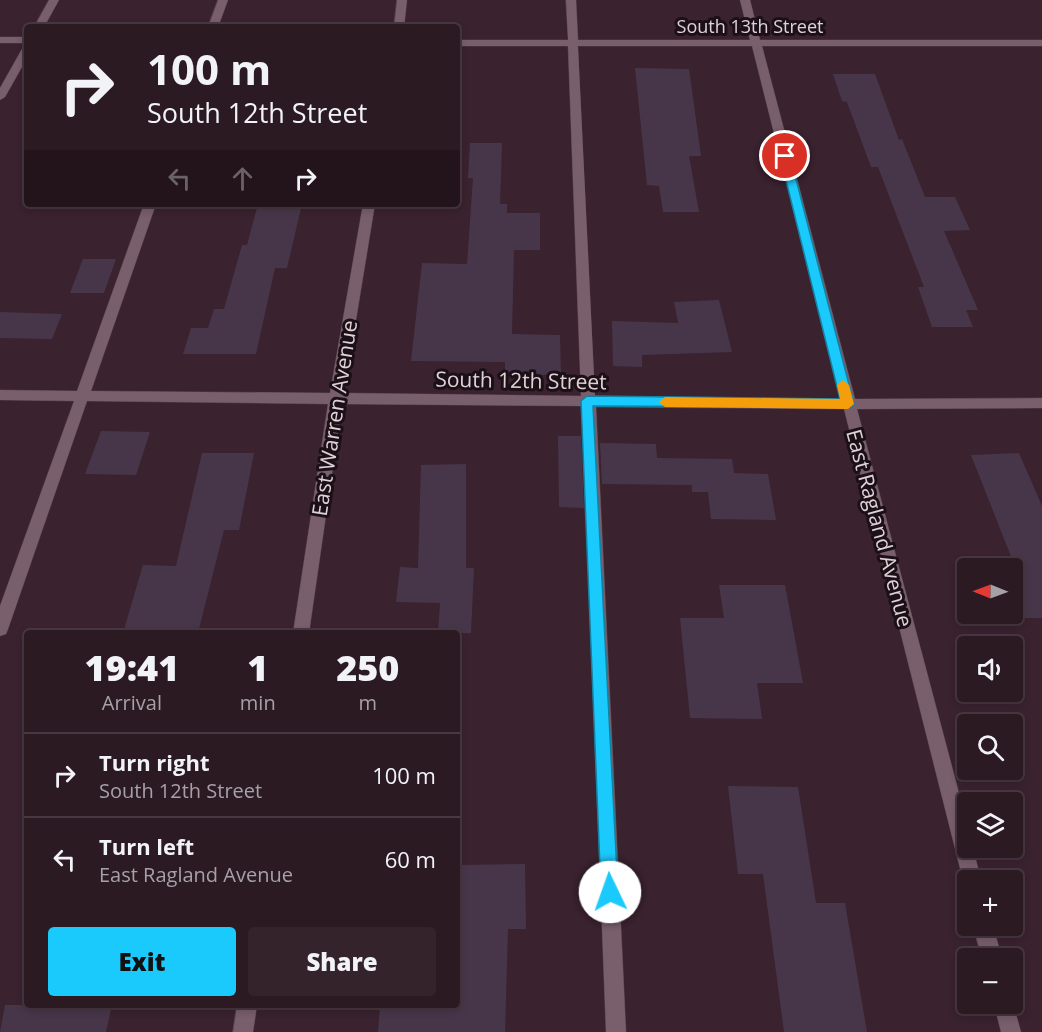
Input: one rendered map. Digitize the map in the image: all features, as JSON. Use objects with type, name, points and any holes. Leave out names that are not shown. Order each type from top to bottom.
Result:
[{"type":"street","points":[[41,24],[54,0]]},
{"type":"street","points":[[214,24],[223,0]]},
{"type":"street","points":[[399,24],[402,0]]},
{"type":"street","points":[[571,0],[616,1032]]},
{"type":"street","name":"East Ragland Avenue","points":[[745,0],[969,870]]},
{"type":"street","points":[[0,40],[24,40]]},
{"type":"street","name":"South 13th Street","points":[[460,43],[1042,43]]},
{"type":"street","points":[[0,97],[24,54]]},
{"type":"street","points":[[0,629],[149,207]]},
{"type":"street","name":"East Warren Avenue","points":[[301,630],[336,399],[368,207]]},
{"type":"street","name":"South 12th Street","points":[[0,395],[848,404],[1042,403]]},
{"type":"street","points":[[243,1032],[247,1008]]},
{"type":"street","points":[[1006,1014],[1011,1032]]},
{"type":"building","points":[[635,68],[689,69],[701,156],[689,156],[699,212],[663,212],[659,186],[647,185]]},
{"type":"building","points":[[833,74],[875,74],[899,140],[902,139],[925,197],[955,197],[970,230],[944,231],[978,310],[966,310],[973,327],[932,327],[918,287],[924,287],[878,167],[871,167],[847,102],[842,101]]},
{"type":"building","points":[[470,143],[502,143],[500,204],[507,204],[507,213],[540,213],[540,250],[514,250],[512,334],[560,335],[561,375],[505,374],[505,362],[411,361],[422,263],[467,264],[473,178],[468,178]]},
{"type":"building","points":[[257,207],[301,207],[287,268],[275,268],[256,354],[183,354],[191,328],[208,328],[214,309],[224,309],[242,245],[247,245]]},
{"type":"building","points":[[83,259],[116,259],[104,293],[70,293]]},
{"type":"building","points":[[719,300],[732,352],[642,355],[642,367],[613,366],[612,321],[678,323],[674,302]]},
{"type":"building","points":[[0,312],[62,314],[52,339],[0,338]]},
{"type":"building","points":[[101,431],[150,432],[136,475],[85,474]]},
{"type":"building","points":[[558,436],[581,436],[584,508],[559,507]]},
{"type":"building","points":[[600,443],[656,444],[657,458],[732,459],[734,473],[768,474],[776,520],[711,519],[708,492],[692,492],[692,485],[602,484]]},
{"type":"building","points":[[202,453],[254,453],[239,530],[224,530],[199,630],[124,630],[143,565],[176,566]]},
{"type":"building","points":[[1019,453],[1042,506],[1042,618],[1023,618],[1023,558],[1012,558],[971,455]]},
{"type":"building","points":[[466,464],[466,568],[474,568],[471,633],[460,633],[460,630],[438,630],[440,603],[396,602],[400,567],[418,568],[421,465]]},
{"type":"building","points":[[719,585],[785,585],[803,683],[757,683],[762,719],[690,718],[680,618],[724,618]]},
{"type":"building","points":[[728,786],[798,787],[816,903],[845,903],[867,1032],[784,1032],[763,874],[738,874]]},
{"type":"building","points":[[525,864],[526,929],[508,929],[505,1032],[378,1032],[380,1008],[460,1008],[460,865]]},
{"type":"building","points":[[5,1005],[24,1005],[24,1008],[111,1008],[106,1032],[0,1032]]},
{"type":"slow traffic","points":[[665,402],[848,404],[843,385]]},
{"type":"route","points":[[610,892],[587,401],[848,404],[785,156]]}]
